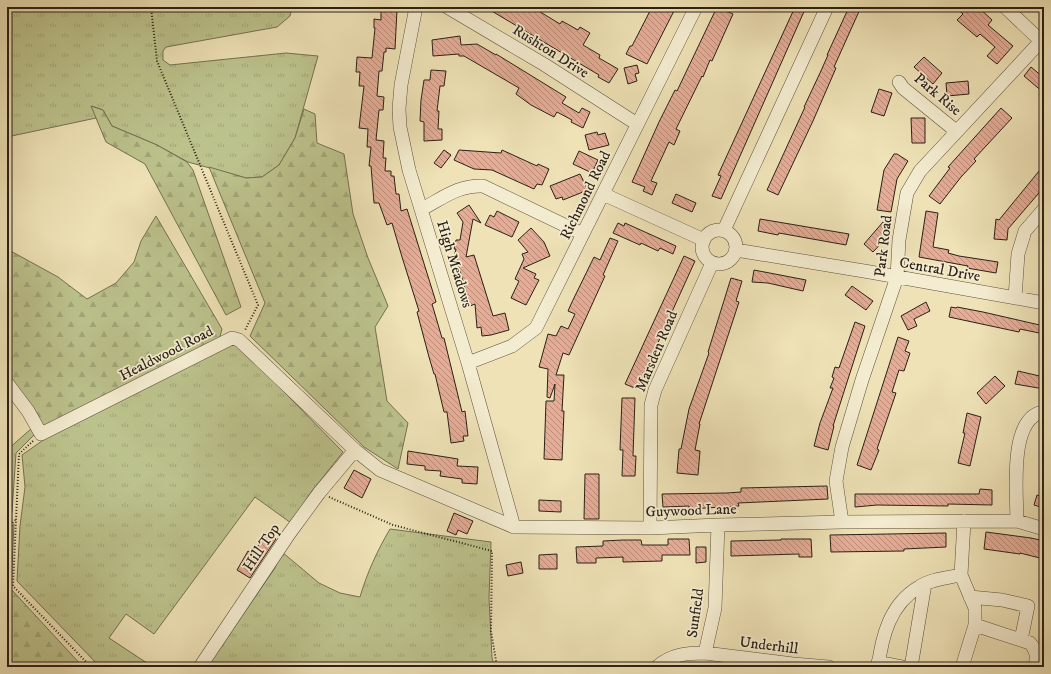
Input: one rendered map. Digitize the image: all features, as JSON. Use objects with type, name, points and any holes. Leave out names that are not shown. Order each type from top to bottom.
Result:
[{"type":"street","name":"High Meadows","points":[[416,7],[402,85],[399,109],[400,126],[409,170],[468,363],[514,527]]},
{"type":"street","name":"Rushton Drive","points":[[447,7],[545,65],[637,124]]},
{"type":"street","name":"Richmond Road","points":[[468,363],[512,346],[536,328],[696,7]]},
{"type":"street","points":[[724,230],[827,7]]},
{"type":"street","points":[[1005,7],[1043,42]]},
{"type":"street","name":"Park Road","points":[[842,522],[836,481],[842,447],[862,380],[897,278],[899,240],[907,193],[920,171],[956,131],[1043,42]]},
{"type":"street","name":"Park Rise","points":[[899,82],[903,88],[956,131]]},
{"type":"street","points":[[422,209],[458,190],[470,186],[482,186],[583,234]]},
{"type":"street","points":[[603,194],[704,240]]},
{"type":"street","points":[[1015,298],[1018,254],[1025,231],[1044,209]]},
{"type":"street","points":[[718,230],[724,230],[730,233],[736,244],[736,250],[733,257],[727,262],[720,264],[712,262],[707,259],[703,253],[702,246],[704,240],[707,235],[718,230]]},
{"type":"street","name":"Central Drive","points":[[736,250],[1044,303]]},
{"type":"street","name":"Marsden Road","points":[[650,528],[651,405],[655,390],[712,262]]},
{"type":"street","name":"Healdwood Road","points":[[41,434],[232,338],[240,340]]},
{"type":"street","points":[[240,340],[355,450]]},
{"type":"street","points":[[7,383],[28,411],[41,434]]},
{"type":"street","points":[[1017,521],[1013,465],[1021,439],[1020,425],[1037,413],[1044,412]]},
{"type":"street","name":"Guywood Lane","points":[[355,450],[380,470],[514,527],[650,528],[842,522],[1017,521],[1044,529]]},
{"type":"street","name":"Hill Top","points":[[200,667],[289,534],[319,493],[355,450]]},
{"type":"street","points":[[962,667],[975,625],[975,608],[961,575],[964,521]]},
{"type":"street","name":"Sunfield","points":[[657,667],[673,656],[688,653],[705,653],[715,608],[718,525]]},
{"type":"street","points":[[904,667],[878,664],[882,640],[894,611],[896,601],[904,598],[919,586],[939,579],[961,575]]},
{"type":"street","points":[[911,667],[925,584]]},
{"type":"street","points":[[970,597],[1002,600],[1028,606],[1021,640]]},
{"type":"street","points":[[975,625],[1030,643],[1040,649],[1034,667]]},
{"type":"street","name":"Underhill","points":[[705,653],[809,666],[829,667]]},
{"type":"path","points":[[151,7],[156,61],[258,305],[240,340]]},
{"type":"path","points":[[41,434],[18,454],[13,586],[92,667]]},
{"type":"path","points":[[319,493],[393,525],[492,551],[491,631],[497,667]]},
{"type":"path","points":[[7,530],[16,517]]},
{"type":"green space","points":[[7,7],[292,7],[290,16],[277,27],[166,47],[163,51],[163,60],[170,65],[286,53],[318,56],[295,138],[279,165],[262,177],[246,178],[188,162],[157,145],[112,126],[103,110],[92,106],[96,118],[7,137]]},
{"type":"green space","points":[[91,106],[103,110],[112,126],[157,145],[187,162],[193,170],[241,307],[226,315],[145,164],[106,142]]},
{"type":"green space","points":[[304,109],[315,114],[317,143],[344,154],[353,214],[368,258],[388,306],[375,327],[387,401],[408,423],[398,469],[364,447],[250,336],[265,303],[209,167],[246,178],[262,177],[279,165],[295,138]]},
{"type":"green space","points":[[156,216],[222,329],[219,340],[43,427],[7,376],[7,249],[58,277],[87,299],[116,283],[134,262],[141,241]]},
{"type":"green space","points":[[231,343],[241,348],[343,452],[312,491],[291,523],[255,497],[154,634],[126,614],[109,638],[153,667],[100,667],[17,581],[20,526],[25,487],[22,455],[49,436]]},
{"type":"green space","points":[[32,428],[35,434],[16,453],[12,512],[7,523],[7,450]]},
{"type":"green space","points":[[14,524],[11,589],[7,599],[7,532]]},
{"type":"green space","points":[[390,529],[491,542],[489,598],[492,658],[495,667],[207,667],[275,568],[282,552],[319,583],[340,593],[360,597],[373,562]]},
{"type":"green space","points":[[11,589],[83,667],[7,667],[7,599]]},
{"type":"building","points":[[381,7],[393,7],[393,10],[397,10],[395,49],[386,48],[386,52],[384,52],[382,71],[379,71],[377,96],[384,97],[383,110],[379,110],[376,140],[384,141],[383,158],[386,158],[385,171],[391,171],[391,176],[394,176],[396,194],[399,194],[401,211],[407,209],[436,302],[432,304],[442,338],[444,338],[462,412],[465,411],[468,436],[463,436],[464,441],[451,443],[447,412],[444,412],[435,374],[417,312],[419,311],[392,223],[387,225],[379,203],[374,203],[371,166],[369,166],[371,147],[367,147],[368,129],[359,128],[364,86],[359,86],[360,72],[356,72],[357,57],[372,58],[375,28],[374,19],[381,20]]},
{"type":"building","points":[[485,7],[539,7],[537,10],[560,24],[562,21],[578,30],[580,27],[590,33],[583,45],[600,55],[599,58],[618,69],[609,83],[598,77],[599,75]]},
{"type":"building","points":[[652,7],[676,7],[647,64],[626,54],[630,46],[632,46]]},
{"type":"building","points":[[717,7],[733,14],[712,61],[710,60],[703,77],[702,76],[676,129],[680,131],[674,145],[669,142],[651,181],[657,183],[652,195],[643,191],[645,187],[632,182],[659,122],[675,90],[677,91]]},
{"type":"building","points":[[795,7],[806,7],[721,199],[712,196],[721,176],[718,175]]},
{"type":"building","points":[[849,7],[861,7],[834,67],[836,68],[813,121],[778,195],[767,190]]},
{"type":"building","points":[[955,7],[978,7],[992,20],[988,25],[1013,46],[997,64],[987,56],[995,47],[980,34],[977,37],[957,20],[963,14]]},
{"type":"building","points":[[460,36],[461,45],[477,44],[566,97],[562,103],[579,113],[582,108],[590,112],[583,128],[557,112],[554,117],[531,105],[516,94],[519,88],[464,56],[459,56],[459,54],[433,56],[432,40]]},
{"type":"building","points":[[924,57],[942,73],[933,84],[914,67]]},
{"type":"building","points":[[637,65],[639,73],[635,74],[637,81],[628,84],[624,68]]},
{"type":"building","points":[[1031,67],[1044,78],[1044,93],[1024,76]]},
{"type":"building","points":[[431,70],[446,71],[444,86],[440,86],[437,111],[439,111],[438,129],[442,129],[442,140],[424,141],[424,122],[420,121],[421,100],[424,80],[430,80]]},
{"type":"building","points":[[968,81],[969,94],[947,96],[946,83]]},
{"type":"building","points":[[879,89],[892,93],[884,116],[871,112]]},
{"type":"building","points":[[1001,108],[1012,118],[974,159],[976,161],[961,177],[940,204],[929,196],[950,168],[948,167]]},
{"type":"building","points":[[911,118],[925,118],[925,143],[912,143]]},
{"type":"building","points":[[597,132],[598,135],[605,133],[609,145],[589,150],[585,135]]},
{"type":"building","points":[[444,150],[451,155],[441,168],[434,163]]},
{"type":"building","points":[[459,150],[501,153],[502,150],[537,166],[538,164],[549,169],[542,185],[537,184],[534,189],[492,170],[474,169],[454,160]]},
{"type":"building","points":[[579,151],[598,160],[592,173],[573,164]]},
{"type":"building","points":[[894,154],[897,154],[908,161],[897,179],[891,212],[877,210],[884,170]]},
{"type":"building","points":[[1044,165],[1044,187],[1008,229],[1007,240],[994,239],[996,219],[999,220]]},
{"type":"building","points":[[580,174],[588,190],[563,200],[562,197],[556,199],[550,186]]},
{"type":"building","points":[[676,194],[696,203],[692,212],[672,203]]},
{"type":"building","points":[[469,205],[481,223],[473,219],[466,257],[474,255],[493,316],[505,313],[509,330],[491,335],[482,336],[481,327],[477,328],[475,304],[470,306],[455,253],[456,249],[454,249],[456,240],[460,240],[463,222],[457,213]]},
{"type":"building","points":[[497,211],[519,222],[512,237],[485,225],[490,215],[494,217]]},
{"type":"building","points":[[926,211],[938,213],[933,247],[949,250],[948,253],[959,256],[998,262],[996,273],[919,257]]},
{"type":"building","points":[[760,219],[849,234],[846,245],[779,233],[778,235],[758,231]]},
{"type":"building","points":[[883,222],[890,228],[886,233],[889,235],[873,252],[864,244]]},
{"type":"building","points":[[618,223],[624,226],[625,223],[676,246],[673,254],[660,248],[658,251],[641,243],[640,245],[613,233]]},
{"type":"building","points":[[531,228],[544,242],[550,256],[523,268],[536,274],[534,278],[539,280],[526,305],[511,298],[519,281],[515,279],[524,259],[522,254],[528,252],[518,240]]},
{"type":"building","points":[[610,238],[618,241],[603,275],[605,276],[569,355],[563,353],[556,375],[564,375],[562,460],[544,459],[546,401],[554,401],[555,384],[550,398],[547,397],[548,369],[539,367],[548,334],[556,336],[561,326],[568,329],[575,314],[568,311],[572,302],[594,257],[600,260]]},
{"type":"building","points":[[684,256],[695,261],[637,389],[625,384]]},
{"type":"building","points":[[754,270],[806,280],[803,291],[768,283],[752,282]]},
{"type":"building","points":[[731,278],[742,281],[736,301],[739,302],[699,424],[695,450],[700,451],[698,475],[677,473],[679,449],[681,449],[689,409],[709,353],[708,352]]},
{"type":"building","points":[[852,286],[873,301],[866,310],[845,295]]},
{"type":"building","points":[[926,302],[930,311],[914,319],[917,326],[908,330],[901,316]]},
{"type":"building","points":[[951,307],[983,312],[1044,326],[1044,334],[1020,329],[1019,332],[949,317]]},
{"type":"building","points":[[855,322],[865,326],[833,426],[828,450],[814,446],[820,423],[833,388],[830,388],[834,378],[832,377],[835,367],[839,368]]},
{"type":"building","points":[[898,337],[909,341],[905,351],[910,353],[904,371],[899,370],[892,392],[896,393],[877,449],[879,450],[871,470],[857,465]]},
{"type":"building","points":[[1018,371],[1044,377],[1044,389],[1015,384]]},
{"type":"building","points":[[995,376],[1005,386],[986,404],[977,393]]},
{"type":"building","points":[[622,398],[635,398],[633,456],[636,456],[635,476],[622,476],[623,450],[620,450]]},
{"type":"building","points":[[967,413],[981,417],[970,466],[958,463],[965,433],[963,433]]},
{"type":"building","points":[[408,451],[458,459],[457,466],[478,467],[477,484],[462,483],[462,479],[440,476],[441,471],[425,470],[425,466],[407,464]]},
{"type":"building","points":[[354,470],[371,479],[362,498],[344,488]]},
{"type":"building","points":[[585,474],[599,474],[599,519],[584,519]]},
{"type":"building","points":[[827,486],[828,499],[738,503],[739,506],[689,509],[689,506],[663,507],[662,494],[741,492],[741,488]]},
{"type":"building","points":[[980,489],[992,490],[992,505],[877,505],[855,507],[855,494],[979,494]]},
{"type":"building","points":[[1037,495],[1044,497],[1044,508],[1034,505]]},
{"type":"building","points":[[539,500],[561,501],[561,512],[539,511]]},
{"type":"building","points":[[454,513],[473,521],[467,534],[458,530],[456,535],[447,531]]},
{"type":"building","points":[[986,532],[1044,541],[1044,559],[1020,553],[984,549]]},
{"type":"building","points":[[266,533],[276,539],[250,578],[237,570],[248,551],[253,554]]},
{"type":"building","points":[[946,533],[946,547],[904,549],[904,551],[831,552],[830,535]]},
{"type":"building","points":[[668,539],[689,539],[690,555],[662,555],[662,561],[623,562],[623,557],[596,558],[596,563],[577,563],[576,547],[603,546],[603,541],[623,540],[641,540],[642,545],[668,545]]},
{"type":"building","points":[[811,539],[812,557],[799,557],[799,554],[731,556],[731,541]]},
{"type":"building","points":[[696,547],[706,547],[706,562],[696,563]]},
{"type":"building","points":[[557,554],[557,569],[539,569],[539,555]]},
{"type":"building","points":[[521,562],[523,573],[508,576],[506,565]]}]
